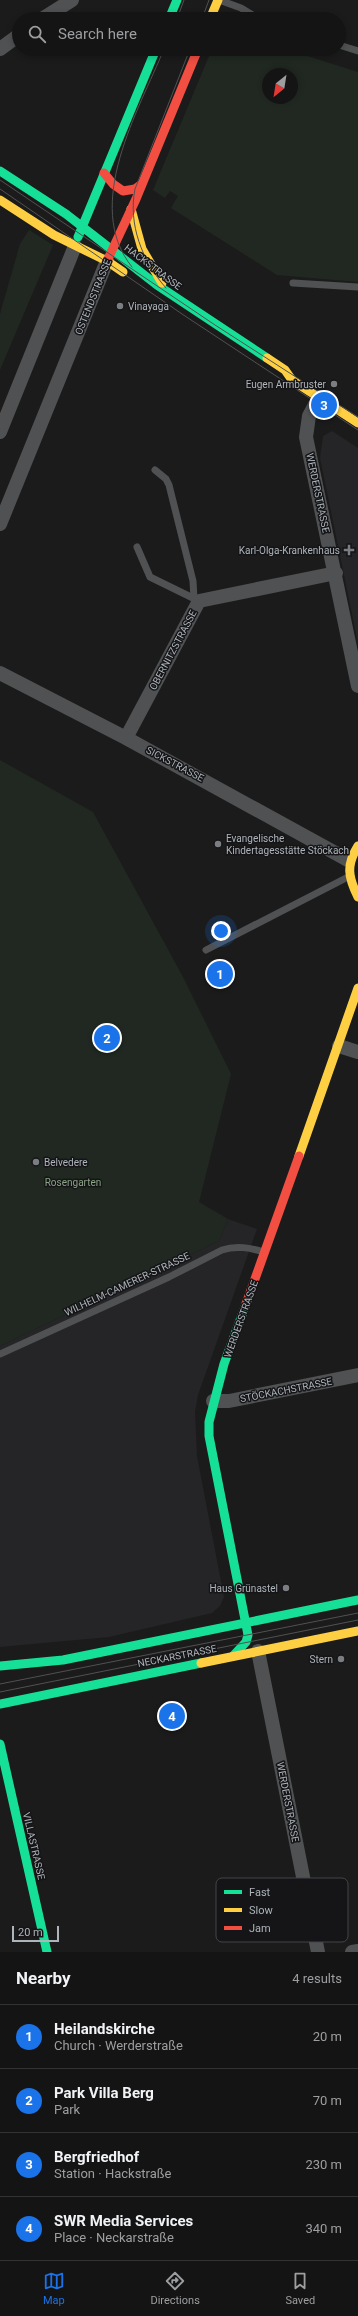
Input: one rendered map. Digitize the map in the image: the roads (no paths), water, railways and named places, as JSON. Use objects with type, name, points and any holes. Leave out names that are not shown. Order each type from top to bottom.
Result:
[{"type":"street","points":[[53,12],[72,0]]},
{"type":"street","points":[[172,12],[177,0]]},
{"type":"street","points":[[213,12],[219,0]]},
{"type":"street","points":[[0,49],[12,40]]},
{"type":"street","points":[[0,432],[82,226],[153,56]]},
{"type":"street","name":"OSTENDSTRASSE","points":[[0,524],[109,256],[142,184],[195,56]]},
{"type":"street","name":"HACKSTRASSE","points":[[0,171],[82,226],[109,256],[137,282],[166,302]]},
{"type":"street","points":[[104,173],[113,184],[123,191],[135,189],[142,184]]},
{"type":"street","name":"HACKSTRASSE","points":[[0,200],[54,235],[75,246],[109,256],[177,298],[285,370],[292,380],[358,423]]},
{"type":"street","points":[[131,209],[135,229],[150,266],[160,282],[177,298]]},
{"type":"street","name":"HACKSTRASSE","points":[[278,378],[292,380]]},
{"type":"street","name":"WERDERSTRASSE","points":[[318,397],[309,416],[306,437],[336,573],[358,686]]},
{"type":"street","name":"OBERNITZSTRASSE","points":[[126,738],[196,600],[336,573]]},
{"type":"street","name":"SICKSTRASSE","points":[[0,673],[126,738],[348,860]]},
{"type":"street","points":[[358,846],[348,860],[349,877],[358,897]]},
{"type":"street","name":"WERDERSTRASSE","points":[[233,1656],[246,1642],[248,1635],[209,1436],[214,1401],[358,988]]},
{"type":"street","points":[[339,1046],[358,1052]]},
{"type":"street","name":"STÖCKACHSTRASSE","points":[[214,1401],[229,1401],[358,1375]]},
{"type":"street","name":"NECKARSTRASSE","points":[[0,1666],[64,1660],[358,1600]]},
{"type":"street","name":"NECKARSTRASSE","points":[[0,1704],[358,1631]]},
{"type":"street","name":"WERDERSTRASSE","points":[[258,1652],[303,1878]]},
{"type":"street","name":"VILLASTRASSE","points":[[0,1744],[46,1952]]},
{"type":"street","name":"WERDERSTRASSE","points":[[316,1942],[318,1952]]},
{"type":"street","points":[[352,1952],[358,1951]]},
{"type":"lane","points":[[219,0],[248,12]]},
{"type":"lane","points":[[346,47],[358,51]]},
{"type":"lane","points":[[293,283],[358,287]]},
{"type":"lane","points":[[155,470],[166,479],[169,485],[193,580],[196,600]]},
{"type":"lane","points":[[137,547],[150,576],[196,600]]},
{"type":"lane","points":[[206,950],[349,877]]},
{"type":"lane","name":"WILHELM-CAMERER-STRASSE","points":[[0,1354],[169,1277],[222,1250],[231,1247],[248,1247],[265,1252]]},
{"type":"tram line","points":[[180,12],[184,0]]},
{"type":"tram line","points":[[205,12],[209,0]]},
{"type":"tram line","points":[[132,267],[118,242],[112,215],[114,187],[120,158],[130,128],[161,56]]},
{"type":"tram line","points":[[166,288],[150,266],[139,242],[135,229],[133,202],[135,189],[187,56]]},
{"type":"tram line","points":[[0,180],[215,325],[358,417]]},
{"type":"tram line","points":[[0,189],[185,316],[358,430]]},
{"type":"tram line","points":[[0,1684],[358,1613]]},
{"type":"tram line","points":[[0,1692],[358,1620]]},
{"type":"place","name":"Vinayaga","points":[[120,306]]},
{"type":"place","name":"Eugen Armbruster","points":[[334,384]]},
{"type":"place","name":"Bergfriedhof","points":[[324,405]]},
{"type":"place","name":"Karl-Olga-Krankenhaus","points":[[349,550]]},
{"type":"place","name":"Evangelische Kindertagesstätte Stöckach","points":[[218,844]]},
{"type":"place","name":"Heilandskirche","points":[[220,974]]},
{"type":"place","name":"Park Villa Berg","points":[[107,1038]]},
{"type":"place","name":"Belvedere","points":[[36,1162]]},
{"type":"place","name":"Haus Grünastel","points":[[286,1588]]},
{"type":"place","name":"Stern","points":[[341,1659]]},
{"type":"place","name":"SWR Media Services","points":[[172,1716]]},
{"type":"park label","name":"Rosengarten","points":[[73,1182]]}]
